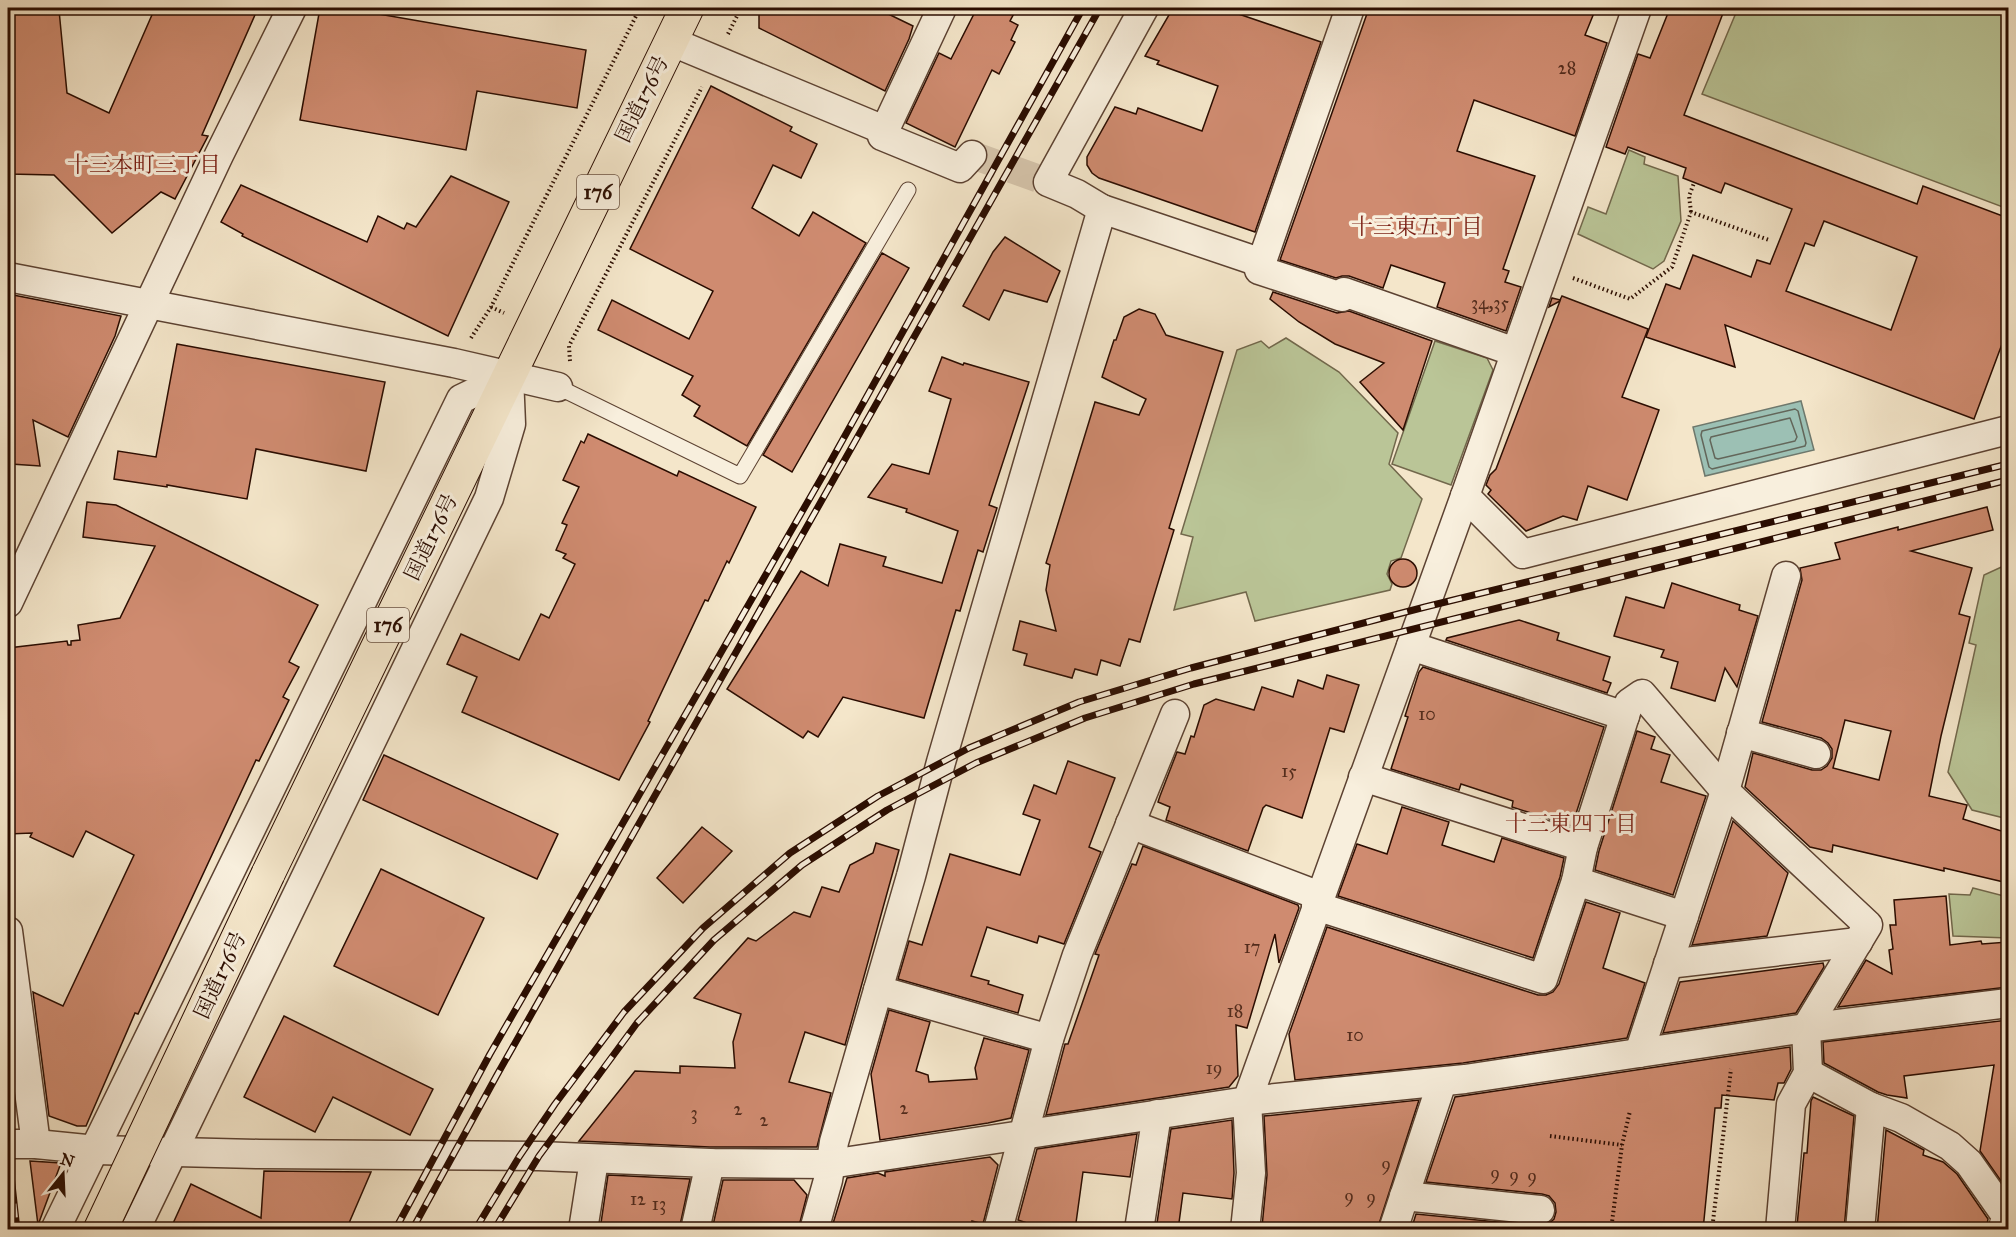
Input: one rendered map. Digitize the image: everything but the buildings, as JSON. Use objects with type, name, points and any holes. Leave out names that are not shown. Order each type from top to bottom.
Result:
[{"type":"highway","name":"国道176号","points":[[100,1230],[268,874],[687,8]]},
{"type":"street","points":[[8,603],[148,304],[292,8]]},
{"type":"street","points":[[942,8],[882,136],[960,168],[972,155]]},
{"type":"street","points":[[1144,8],[1048,182],[1077,194],[1102,209],[1262,263]]},
{"type":"street","points":[[1350,8],[1260,270],[1342,297],[1344,292],[1515,352]]},
{"type":"street","points":[[1245,1230],[1251,1173],[1247,1101],[1465,496],[1637,8]]},
{"type":"street","points":[[670,41],[884,130]]},
{"type":"street","points":[[814,1230],[834,1142],[941,762],[1102,209]]},
{"type":"street","points":[[8,277],[558,387]]},
{"type":"street","points":[[55,1230],[461,399],[509,376]]},
{"type":"street","points":[[135,1230],[489,498],[511,424],[509,376]]},
{"type":"street","points":[[1465,496],[1523,554],[2008,430]]},
{"type":"street","points":[[1640,1053],[1725,791],[1786,576]]},
{"type":"street","points":[[1411,646],[1625,716]]},
{"type":"street","points":[[1130,824],[1318,901],[1543,980],[1576,881],[1583,848],[1629,703],[1642,694],[1725,791],[1868,925],[1806,1028],[1808,1073],[1791,1104],[1780,1230]]},
{"type":"street","points":[[998,1230],[1049,1039],[1077,955],[1174,714]]},
{"type":"street","points":[[1741,733],[1816,754]]},
{"type":"street","points":[[1363,777],[1583,848]]},
{"type":"street","points":[[1576,881],[1684,916]]},
{"type":"street","points":[[8,931],[36,1144]]},
{"type":"street","points":[[1668,964],[1858,942]]},
{"type":"street","points":[[878,990],[1049,1039]]},
{"type":"street","points":[[8,1144],[172,1152],[539,1156],[710,1164],[830,1164],[1247,1101],[1442,1082],[1734,1038],[2008,1003]]},
{"type":"street","points":[[1808,1073],[1871,1107],[1901,1118],[1950,1146],[1969,1163],[2002,1217]]},
{"type":"street","points":[[1393,1230],[1442,1082]]},
{"type":"street","points":[[1860,1230],[1871,1107]]},
{"type":"street","points":[[1139,1230],[1157,1114]]},
{"type":"street","points":[[583,1230],[594,1160]]},
{"type":"street","points":[[695,1230],[710,1164]]},
{"type":"street","points":[[1404,1196],[1540,1210]]},
{"type":"lane","points":[[558,387],[740,476],[908,190]]},
{"type":"path","points":[[491,307],[640,8]]},
{"type":"path","points":[[571,359],[569,346],[741,8]]},
{"type":"path","points":[[1544,268],[1630,299],[1672,267],[1691,212],[1689,196],[1694,183]]},
{"type":"path","points":[[1691,212],[1769,240]]},
{"type":"path","points":[[1712,1230],[1734,1038]]},
{"type":"path","points":[[1611,1230],[1622,1145],[1630,1111]]},
{"type":"path","points":[[1550,1136],[1622,1145]]},
{"type":"green space","points":[[1738,8],[2008,8],[2008,209],[1702,94]]},
{"type":"green space","points":[[1629,150],[1645,157],[1644,164],[1678,176],[1681,221],[1664,261],[1653,269],[1578,234],[1588,207],[1606,214]]},
{"type":"green space","points":[[1286,338],[1339,372],[1398,433],[1389,464],[1422,499],[1401,558],[1391,561],[1387,574],[1392,584],[1390,590],[1255,621],[1246,592],[1174,610],[1193,537],[1181,534],[1237,350],[1261,341],[1269,348]]},
{"type":"green space","points":[[1435,341],[1487,358],[1493,370],[1451,485],[1392,464]]},
{"type":"green space","points":[[2008,564],[2008,819],[1972,810],[1948,772],[1976,645],[1969,643],[1984,575]]},
{"type":"green space","points":[[1973,888],[2008,897],[2008,938],[1953,936],[1949,894],[1970,895]]},
{"type":"water","points":[[1801,401],[1814,450],[1705,476],[1693,427]]},
{"type":"tunnel","points":[[972,155],[1048,182]]},
{"type":"railway","points":[[395,1230],[490,1054],[822,477],[1083,8]]},
{"type":"railway","points":[[412,1230],[497,1075],[1100,8]]},
{"type":"railway","points":[[475,1230],[519,1157],[555,1104],[624,1012],[703,928],[790,853],[878,796],[969,748],[1079,702],[1191,668],[1425,607],[2008,464]]},
{"type":"railway","points":[[494,1230],[539,1156],[637,1023],[714,940],[802,865],[887,810],[976,763],[1085,718],[1194,684],[2008,480]]},
{"type":"railway","points":[[8,1148],[17,1230]]},
{"type":"district","name":"十三本町三丁目","points":[[144,164]]},
{"type":"district","name":"十三東五丁目","points":[[1417,226]]},
{"type":"district","name":"十三東四丁目","points":[[1571,823]]}]
